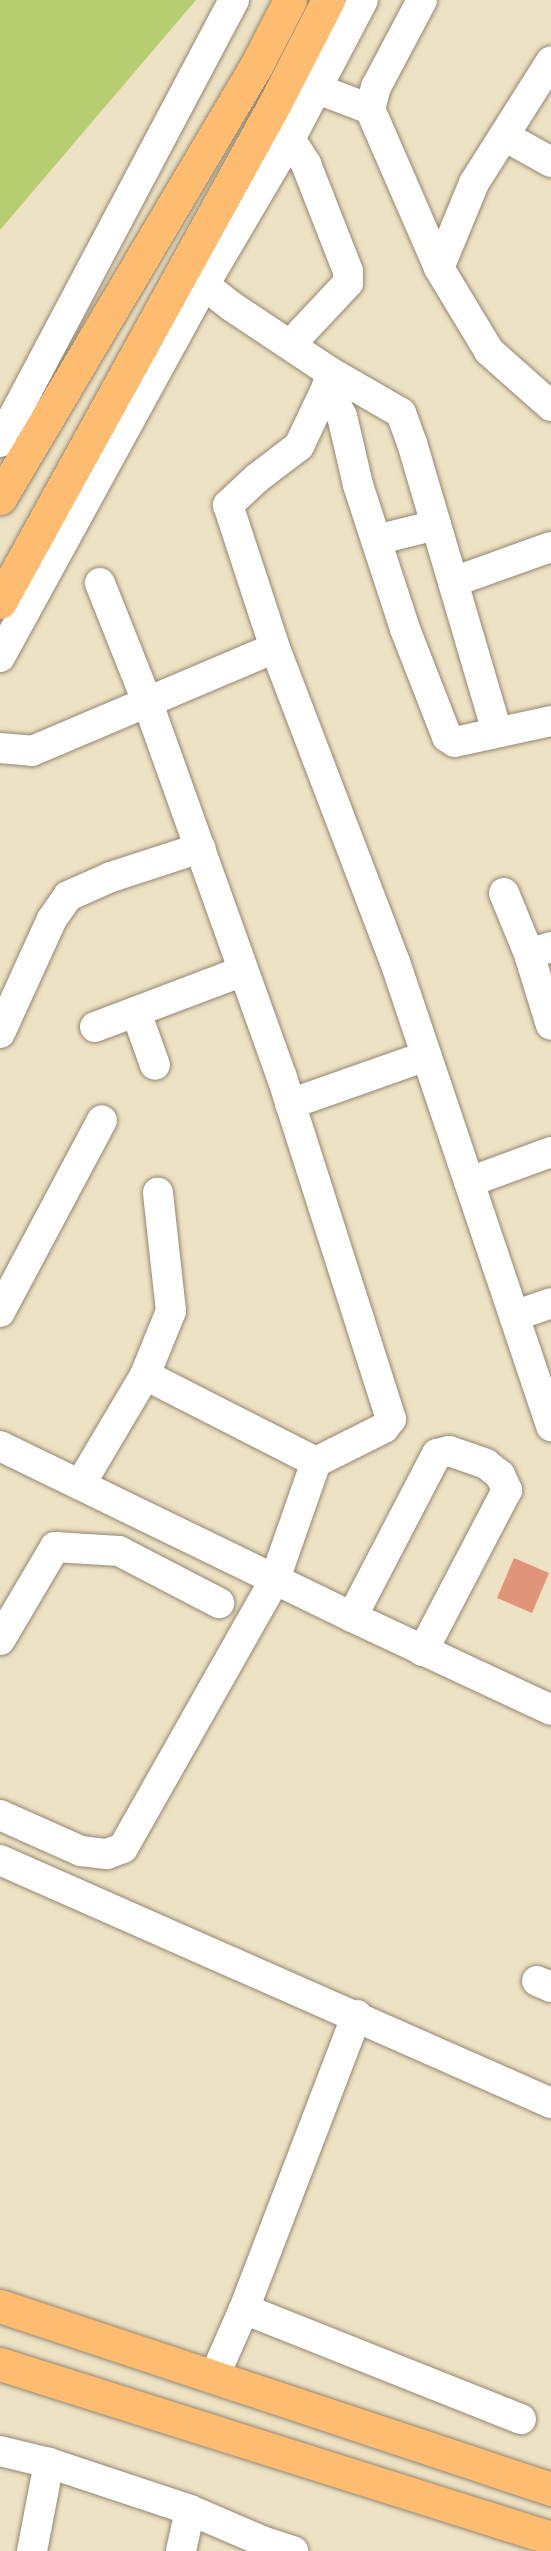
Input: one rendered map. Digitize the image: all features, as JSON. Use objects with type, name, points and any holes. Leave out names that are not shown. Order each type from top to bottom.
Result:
[{"type":"main road","points":[[3,486],[256,66],[290,0]]},
{"type":"main road","points":[[0,602],[194,277],[302,83],[328,0]]},
{"type":"main road","points":[[0,2306],[551,2489]]},
{"type":"main road","points":[[0,2364],[551,2538]]},
{"type":"street","points":[[0,442],[234,0]]},
{"type":"street","points":[[0,657],[194,277],[290,139],[302,83],[363,0]]},
{"type":"street","points":[[422,0],[376,87],[370,109],[438,268],[489,351],[551,406]]},
{"type":"street","points":[[438,268],[474,183],[551,61]]},
{"type":"street","points":[[256,66],[370,109]]},
{"type":"street","points":[[504,136],[551,162]]},
{"type":"street","points":[[290,139],[306,164],[348,271],[348,284],[301,333]]},
{"type":"street","points":[[194,277],[329,380],[401,413],[497,732]]},
{"type":"street","points":[[329,380],[342,416],[358,485],[405,628],[447,737],[455,742],[551,721]]},
{"type":"street","points":[[329,380],[299,446],[257,478],[228,505],[276,648],[395,962],[551,1426]]},
{"type":"street","points":[[376,540],[436,525]]},
{"type":"street","points":[[453,582],[551,547]]},
{"type":"street","points":[[0,1815],[81,1851],[107,1854],[123,1848],[275,1579],[316,1462],[384,1428],[391,1419],[290,1104],[147,701],[100,583]]},
{"type":"street","points":[[0,748],[32,751],[276,648]]},
{"type":"street","points":[[0,1033],[52,919],[68,896],[111,877],[200,848]]},
{"type":"street","points":[[504,893],[540,950],[551,1025]]},
{"type":"street","points":[[94,1027],[243,971]]},
{"type":"street","points":[[136,1012],[156,1065]]},
{"type":"street","points":[[290,1104],[426,1056]]},
{"type":"street","points":[[0,1312],[102,1120]]},
{"type":"street","points":[[469,1182],[551,1152]]},
{"type":"street","points":[[80,1485],[145,1375],[171,1311],[158,1193]]},
{"type":"street","points":[[514,1316],[551,1303]]},
{"type":"street","points":[[145,1375],[316,1462]]},
{"type":"street","points":[[0,1446],[351,1617],[551,1710]]},
{"type":"street","points":[[351,1617],[436,1454],[449,1451],[486,1464],[500,1475],[507,1490],[423,1651]]},
{"type":"street","points":[[0,1640],[55,1546],[119,1551],[219,1603]]},
{"type":"street","points":[[0,1860],[357,2015],[551,2103]]},
{"type":"street","points":[[214,2377],[244,2309],[357,2015]]},
{"type":"street","points":[[244,2309],[521,2419]]},
{"type":"street","points":[[0,2451],[49,2463],[190,2510],[262,2541],[293,2551]]},
{"type":"street","points":[[33,2551],[49,2463]]},
{"type":"street","points":[[181,2551],[190,2510]]},
{"type":"green space","points":[[0,0],[196,0],[0,230]]},
{"type":"building","points":[[514,1558],[549,1573],[532,1613],[497,1598]]}]
